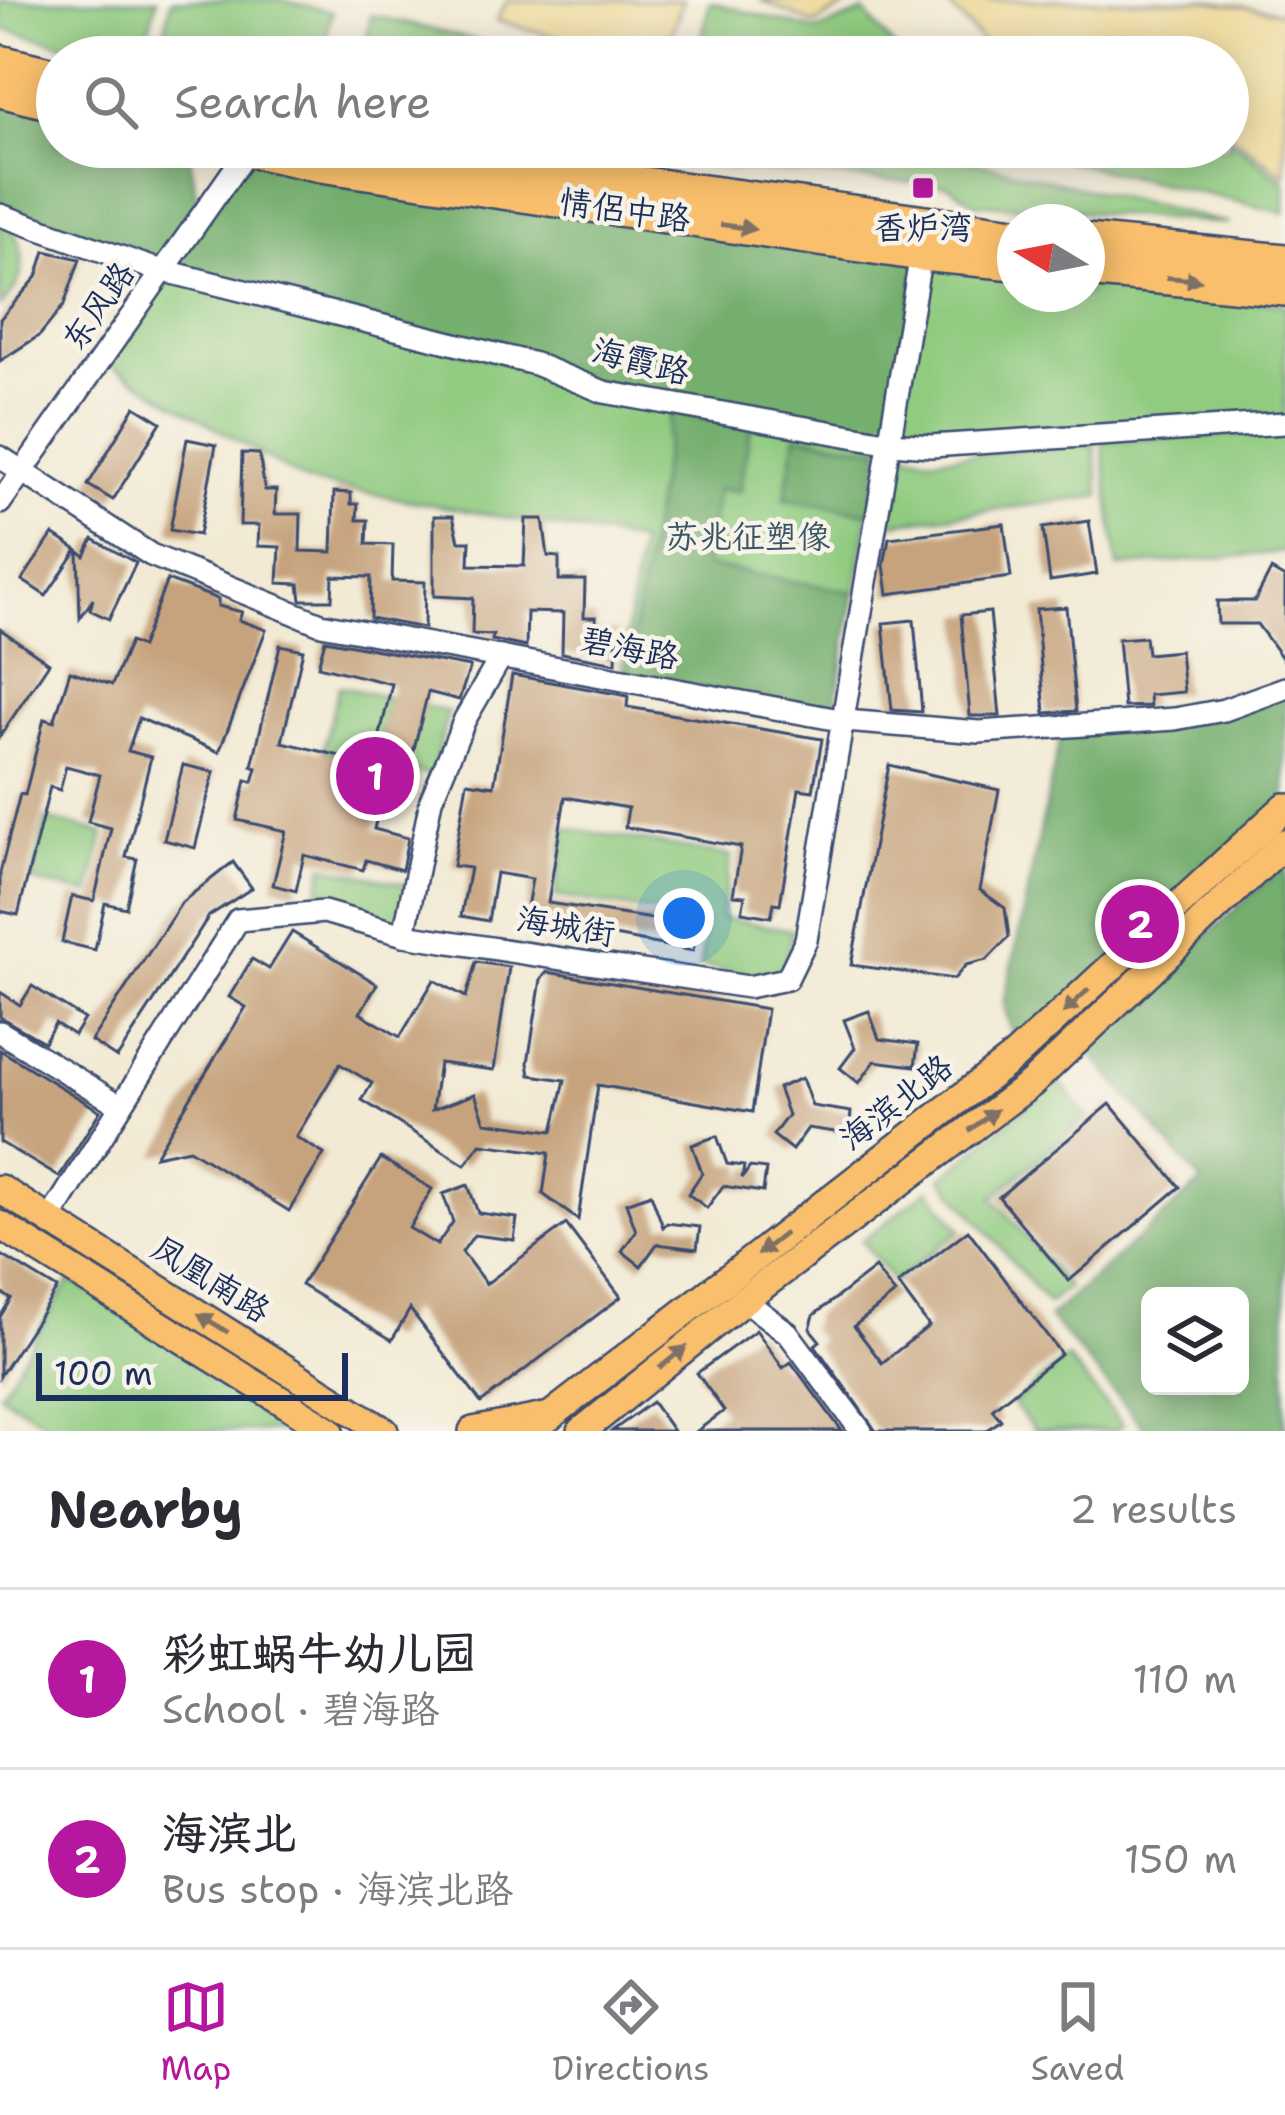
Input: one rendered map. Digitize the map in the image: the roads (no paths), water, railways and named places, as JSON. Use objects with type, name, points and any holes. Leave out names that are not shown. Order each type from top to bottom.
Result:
[{"type":"highway","points":[[0,62],[36,71]]},
{"type":"highway","points":[[0,90],[36,99]]},
{"type":"highway","name":"情侶中路","points":[[373,168],[921,254],[997,261]]},
{"type":"highway","name":"情侶中路","points":[[525,168],[997,232]]},
{"type":"highway","points":[[1105,243],[1285,261]]},
{"type":"highway","points":[[1105,272],[1285,289]]},
{"type":"main road","name":"海滨北路","points":[[540,1424],[1015,1056],[1285,808]]},
{"type":"main road","name":"海滨北路","points":[[582,1431],[744,1300],[1032,1083],[1285,843]]},
{"type":"main road","name":"凤凰南路","points":[[0,1189],[386,1431]]},
{"type":"main road","name":"凤凰南路","points":[[0,1225],[329,1431]]},
{"type":"main road","points":[[473,1431],[540,1424]]},
{"type":"street","name":"东风路","points":[[0,503],[232,168]]},
{"type":"street","name":"海霞路","points":[[0,215],[164,272],[536,364],[604,392],[891,443],[931,446],[1285,422]]},
{"type":"street","name":"海城街","points":[[50,1219],[238,920],[323,912],[404,935],[748,987],[787,979],[803,954],[921,254]]},
{"type":"street","name":"碧海路","points":[[0,457],[151,555],[321,624],[845,721],[979,732],[1174,719],[1224,710],[1285,688]]},
{"type":"street","points":[[404,935],[431,800],[465,719],[501,657]]},
{"type":"street","points":[[0,1033],[121,1106]]},
{"type":"street","points":[[744,1300],[788,1334],[860,1431]]},
{"type":"place","name":"香炉湾","points":[[923,188]]},
{"type":"place","name":"彩虹蜗牛幼儿园","points":[[375,776]]},
{"type":"place","name":"海滨北","points":[[1140,924]]},
{"type":"park label","name":"苏兆征塑像","points":[[748,536]]}]
